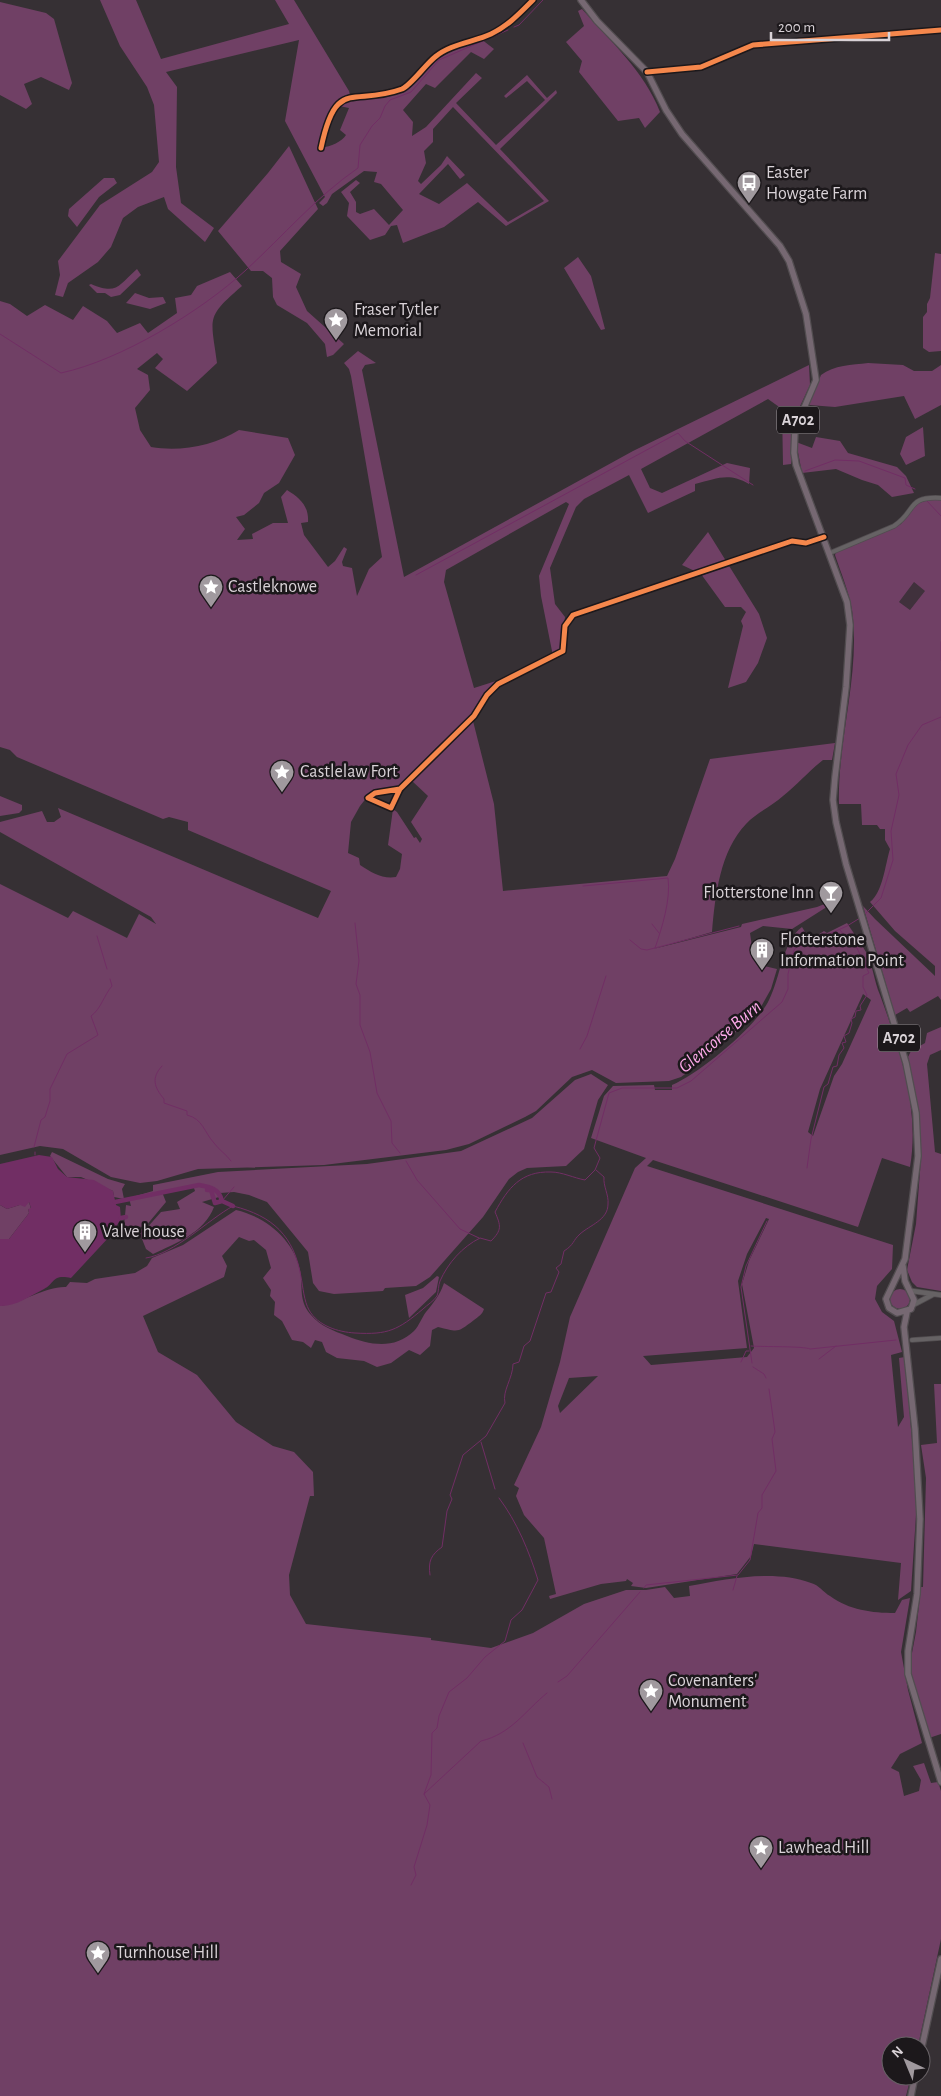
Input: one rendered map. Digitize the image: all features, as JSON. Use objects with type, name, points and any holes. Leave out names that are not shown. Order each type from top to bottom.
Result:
[{"type":"highway","name":"A702","points":[[581,0],[596,21],[647,72],[666,110],[682,134],[780,246],[796,279],[806,314],[816,380],[795,429],[794,453],[796,465],[847,602],[850,625],[846,687],[833,800],[842,848],[906,1063],[916,1112],[918,1156],[903,1266],[903,1275],[910,1289],[913,1304],[907,1312],[904,1327],[915,1429],[920,1519],[917,1594],[908,1651],[908,1674],[941,1782]]},
{"type":"highway","name":"A702","points":[[903,1266],[887,1295],[887,1304],[897,1313],[904,1327]]},
{"type":"highway","points":[[892,1288],[900,1285],[910,1289]]},
{"type":"highway","points":[[897,1313],[907,1312]]},
{"type":"highway","points":[[924,2036],[941,1959]]},
{"type":"street","points":[[321,148],[333,109],[339,102],[349,97],[404,88],[436,55],[491,34],[508,24],[532,0]]},
{"type":"street","points":[[647,72],[701,67],[753,45],[941,30]]},
{"type":"street","points":[[830,553],[894,526],[901,521],[917,500],[941,498]]},
{"type":"street","points":[[400,789],[375,793],[368,798],[391,808],[400,789],[474,716],[487,695],[498,684],[563,651],[565,626],[573,614],[784,544],[792,542],[806,543],[824,537]]},
{"type":"street","points":[[910,1289],[941,1295]]},
{"type":"street","points":[[913,1304],[933,1294]]},
{"type":"street","points":[[912,1340],[941,1338]]},
{"type":"shaded area","points":[[100,0],[136,0],[161,59],[289,24],[275,0],[294,0],[349,91],[351,99],[407,90],[437,57],[481,39],[494,49],[484,59],[471,52],[435,88],[426,84],[403,110],[413,122],[412,136],[426,127],[476,73],[482,78],[456,103],[496,145],[545,100],[527,81],[506,98],[504,96],[527,75],[547,98],[556,90],[557,93],[500,149],[549,201],[506,226],[478,202],[444,227],[403,243],[397,225],[391,226],[385,235],[370,240],[347,216],[349,203],[341,192],[356,180],[360,183],[350,192],[356,202],[356,212],[360,214],[374,209],[389,225],[403,210],[381,184],[374,182],[377,172],[364,171],[332,194],[323,206],[319,203],[325,197],[285,121],[299,40],[166,72],[177,87],[176,167],[181,203],[214,228],[205,242],[168,209],[164,197],[138,207],[123,218],[111,247],[98,262],[68,283],[63,297],[55,295],[60,275],[58,261],[100,205],[152,172],[159,162],[154,105],[147,87],[120,46]],"holes":[[[334,105],[349,108],[340,130],[346,135],[334,144],[318,147],[326,119]],[[453,107],[544,201],[508,222],[467,183],[439,204],[419,194],[448,164],[460,179],[465,175],[447,156],[441,165],[421,184],[418,181],[426,163],[424,151],[433,142],[433,129]]]},
{"type":"shaded area","points":[[0,2],[46,13],[54,19],[72,83],[69,90],[41,77],[24,84],[32,104],[26,109],[0,95]]},
{"type":"shaded area","points":[[582,9],[636,70],[653,97],[660,112],[645,128],[639,118],[618,121],[579,72],[582,61],[566,42],[584,26],[578,11]]},
{"type":"shaded area","points":[[289,146],[318,209],[280,251],[281,262],[301,274],[296,287],[307,311],[344,344],[333,355],[327,357],[325,344],[307,323],[277,305],[273,297],[272,278],[263,271],[251,271],[218,231]]},
{"type":"shaded area","points":[[104,178],[114,178],[117,183],[99,197],[77,227],[68,216],[69,209]]},
{"type":"shaded area","points":[[935,253],[941,254],[941,351],[929,352],[923,348],[923,317],[927,312],[927,304],[930,298]]},
{"type":"shaded area","points":[[578,257],[591,276],[605,329],[601,330],[564,268]]},
{"type":"shaded area","points":[[137,269],[141,275],[120,295],[111,297],[105,293],[97,293],[89,285],[112,289],[121,284]]},
{"type":"shaded area","points":[[230,272],[242,286],[222,305],[213,319],[213,336],[217,363],[187,391],[155,368],[163,359],[157,353],[137,369],[148,375],[150,390],[135,408],[140,430],[151,447],[173,449],[208,444],[239,430],[288,438],[295,455],[279,483],[264,493],[259,503],[244,515],[236,517],[245,529],[237,540],[253,539],[252,534],[273,523],[288,523],[281,497],[287,490],[303,503],[308,516],[308,522],[301,523],[304,535],[328,567],[335,561],[344,547],[347,549],[342,562],[343,566],[352,568],[357,596],[369,569],[382,557],[351,376],[349,369],[344,363],[358,351],[376,363],[365,365],[362,370],[404,577],[633,451],[809,365],[810,385],[794,419],[791,464],[783,465],[782,409],[768,399],[641,469],[650,488],[662,493],[727,463],[750,468],[749,484],[742,480],[728,477],[695,484],[695,491],[648,513],[629,475],[584,499],[576,507],[550,568],[555,604],[565,617],[561,649],[553,656],[539,576],[569,504],[566,502],[446,570],[444,582],[474,688],[496,681],[472,716],[436,748],[400,786],[371,792],[351,822],[348,853],[359,858],[360,865],[373,873],[386,877],[396,877],[400,869],[402,854],[388,845],[393,809],[414,838],[416,837],[420,843],[422,839],[411,822],[428,796],[411,780],[473,721],[494,804],[503,891],[667,876],[675,859],[710,759],[835,743],[832,760],[823,760],[779,800],[750,820],[737,835],[730,847],[720,875],[712,932],[653,949],[741,927],[742,924],[817,907],[827,903],[827,896],[833,897],[833,903],[792,929],[763,926],[750,933],[752,947],[761,956],[760,965],[777,969],[771,989],[758,1012],[707,1058],[681,1077],[669,1081],[616,1083],[592,1070],[572,1077],[536,1111],[469,1144],[446,1150],[324,1165],[198,1169],[157,1181],[140,1183],[111,1177],[63,1149],[40,1146],[0,1155],[0,884],[68,918],[73,911],[127,938],[139,914],[156,924],[151,917],[0,832],[0,822],[42,811],[47,822],[54,822],[61,817],[58,808],[318,918],[331,891],[188,830],[188,822],[169,817],[163,819],[17,757],[10,750],[0,747],[0,301],[10,304],[27,316],[45,305],[73,320],[83,306],[107,321],[117,333],[140,323],[148,333],[177,313],[175,298],[191,295],[197,286]]},
{"type":"shaded area","points":[[135,293],[149,298],[163,297],[166,303],[150,309],[126,303]]},
{"type":"shaded area","points":[[868,363],[903,365],[914,371],[932,371],[941,365],[941,405],[915,419],[904,396],[835,407],[809,405],[821,375],[837,367]]},
{"type":"shaded area","points":[[923,427],[925,456],[906,465],[900,454],[906,437]]},
{"type":"shaded area","points":[[816,437],[840,441],[848,453],[897,467],[906,476],[914,493],[892,497],[878,485],[836,469],[802,473],[796,442],[812,448]]},
{"type":"shaded area","points":[[927,500],[941,500],[941,1000],[938,996],[910,1012],[907,1008],[895,1015],[863,906],[935,976],[935,966],[895,931],[870,902],[881,885],[890,849],[885,840],[885,829],[880,829],[877,825],[862,825],[861,804],[839,804],[841,756],[851,682],[854,634],[851,603],[835,555],[836,552],[901,524],[914,505]],"holes":[[[914,582],[925,591],[910,610],[899,602]]]},
{"type":"shaded area","points":[[708,532],[759,614],[767,638],[758,663],[746,682],[728,688],[743,626],[741,621],[746,612],[741,607],[725,607],[701,574],[682,565]]},
{"type":"shaded area","points":[[914,582],[926,591],[910,610],[899,602]]},
{"type":"shaded area","points":[[0,796],[22,805],[22,810],[19,813],[0,816]]},
{"type":"shaded area","points":[[847,923],[866,952],[870,962],[895,1037],[906,1080],[912,1123],[910,1167],[882,1158],[858,1227],[653,1160],[647,1166],[893,1245],[892,1269],[877,1286],[875,1299],[882,1312],[894,1321],[902,1352],[891,1355],[898,1427],[904,1417],[899,1358],[905,1357],[917,1500],[911,1591],[898,1600],[901,1563],[754,1544],[751,1556],[737,1574],[646,1588],[631,1586],[633,1583],[627,1579],[626,1581],[601,1584],[550,1599],[549,1596],[556,1594],[544,1538],[524,1515],[516,1496],[519,1488],[514,1485],[541,1427],[560,1362],[570,1317],[635,1168],[646,1158],[591,1138],[604,1096],[613,1086],[654,1085],[655,1090],[672,1090],[672,1085],[712,1060],[740,1036],[762,1011],[773,991],[786,950],[796,933],[802,927],[810,940],[824,931],[827,933]],"holes":[[[863,994],[871,1000],[842,1064],[834,1076],[813,1136],[808,1132],[820,1089]],[[766,1218],[769,1219],[749,1261],[742,1284],[754,1348],[747,1357],[651,1365],[643,1356],[747,1348],[738,1281],[747,1254]],[[598,1376],[560,1413],[558,1406],[569,1378]]]},
{"type":"shaded area","points":[[941,1027],[941,1050],[930,1055],[927,1064],[935,1152],[941,1154],[941,1291],[917,1287],[912,1282],[907,1270],[916,1224],[921,1158],[918,1106],[908,1057],[911,1051],[925,1043],[927,1033]]},
{"type":"shaded area","points":[[591,1074],[608,1085],[598,1100],[584,1149],[566,1166],[527,1168],[509,1179],[483,1217],[430,1277],[416,1286],[385,1288],[383,1291],[334,1294],[319,1291],[313,1283],[308,1252],[267,1202],[249,1195],[234,1192],[220,1193],[219,1197],[202,1202],[214,1207],[203,1224],[188,1236],[153,1254],[146,1249],[138,1229],[145,1230],[161,1212],[180,1209],[177,1202],[195,1191],[193,1185],[162,1192],[166,1202],[145,1227],[124,1226],[126,1205],[131,1206],[129,1198],[153,1191],[153,1185],[218,1172],[367,1164],[461,1151],[532,1118],[575,1080]]},
{"type":"shaded area","points":[[52,1152],[108,1179],[125,1184],[122,1189],[124,1199],[114,1197],[113,1191],[81,1177],[67,1177],[50,1156]]},
{"type":"shaded area","points":[[39,1155],[52,1157],[58,1169],[67,1177],[94,1180],[113,1191],[116,1205],[120,1207],[121,1219],[110,1236],[71,1278],[57,1278],[47,1287],[22,1300],[11,1305],[0,1306],[0,1239],[9,1239],[29,1213],[28,1209],[31,1208],[29,1202],[25,1207],[20,1205],[7,1209],[0,1205],[0,1164]]},
{"type":"shaded area","points":[[29,1202],[31,1209],[28,1209],[29,1213],[9,1239],[0,1239],[0,1205],[7,1209]]},
{"type":"shaded area","points":[[236,1210],[259,1218],[279,1233],[294,1252],[301,1276],[302,1297],[307,1310],[315,1319],[328,1328],[364,1342],[382,1344],[398,1341],[406,1337],[416,1329],[439,1295],[444,1283],[484,1309],[480,1315],[461,1329],[454,1330],[438,1327],[432,1330],[430,1346],[420,1355],[409,1350],[391,1363],[377,1367],[364,1361],[337,1358],[326,1352],[322,1342],[315,1340],[311,1348],[303,1342],[292,1340],[282,1321],[274,1315],[275,1302],[270,1296],[271,1290],[263,1278],[271,1268],[266,1250],[254,1240],[249,1241],[239,1237],[222,1256],[227,1266],[224,1277],[143,1316],[158,1352],[197,1375],[236,1422],[273,1446],[294,1452],[313,1472],[314,1496],[310,1496],[289,1575],[290,1595],[306,1624],[431,1638],[431,1640],[491,1648],[533,1633],[584,1604],[626,1590],[646,1590],[665,1587],[674,1598],[690,1596],[689,1586],[735,1578],[766,1576],[797,1579],[811,1583],[845,1605],[869,1611],[895,1613],[902,1600],[910,1598],[901,1652],[908,1690],[922,1743],[900,1754],[891,1768],[899,1772],[904,1796],[919,1791],[921,1780],[913,1766],[924,1763],[931,1783],[938,1782],[941,1791],[941,1939],[920,2036],[881,2036],[881,2086],[908,2086],[906,2096],[0,2096],[0,1306],[51,1289],[66,1287],[70,1282],[87,1283],[95,1279],[135,1273],[147,1266],[152,1258],[183,1245]]},
{"type":"shaded area","points":[[437,1276],[439,1277],[436,1292],[409,1318],[405,1295],[423,1288]]},
{"type":"shaded area","points":[[900,1289],[907,1292],[910,1299],[907,1306],[900,1309],[893,1306],[890,1299],[893,1292]]},
{"type":"shaded area","points":[[934,1384],[941,1384],[941,1734],[929,1738],[915,1692],[911,1670],[921,1587],[923,1587],[926,1478],[921,1445],[937,1443]]},
{"type":"waterway","points":[[514,27],[519,25],[543,0]]},
{"type":"waterway","points":[[0,334],[61,373],[84,367],[134,346],[183,318],[246,270],[328,191],[358,168],[360,145],[372,126],[380,118],[390,100],[411,92],[439,60],[508,30]]},
{"type":"waterway","points":[[416,575],[678,433],[685,441],[753,485]]},
{"type":"waterway","points":[[805,471],[835,460],[859,461],[905,478],[906,485],[915,489]]},
{"type":"waterway","points":[[927,501],[941,516]]},
{"type":"waterway","name":"Glencorse Burn","points":[[941,642],[941,660]]},
{"type":"waterway","name":"Glencorse Burn","points":[[865,914],[881,898],[893,860],[891,831],[899,795],[896,774],[908,745],[922,725],[941,717]]},
{"type":"waterway","points":[[583,886],[668,878],[667,904],[655,948]]},
{"type":"waterway","name":"Glencorse Burn","points":[[146,1258],[168,1250],[233,1206],[247,1210],[270,1222],[287,1239],[298,1263],[307,1306],[313,1316],[335,1330],[355,1333],[376,1333],[392,1330],[406,1322],[436,1298],[443,1274],[462,1251],[480,1238],[491,1241],[495,1237],[499,1231],[495,1212],[505,1195],[517,1183],[531,1174],[541,1172],[559,1173],[585,1180],[595,1170],[600,1158],[594,1148],[609,1093],[622,1088],[677,1088],[691,1081],[782,1002],[788,989],[788,974],[794,950],[802,942],[814,941],[860,918]]},
{"type":"waterway","points":[[355,923],[359,961],[356,984],[360,995],[360,1025],[370,1052],[377,1093],[391,1121],[392,1143],[400,1153]]},
{"type":"waterway","points":[[652,924],[659,933]]},
{"type":"waterway","points":[[630,940],[641,949],[647,950],[739,926]]},
{"type":"waterway","points":[[807,1168],[811,1139],[824,1087],[828,1084],[833,1067],[837,1066],[839,1055],[844,1048],[842,1043],[846,1042],[844,1036],[849,1033],[852,1023],[851,1019],[855,1017],[856,1011],[861,1010],[860,1006],[867,995],[863,987],[863,976],[869,973],[854,942],[849,941],[840,930]]},
{"type":"waterway","points":[[97,936],[107,969]]},
{"type":"waterway","points":[[580,1049],[587,1036],[606,976]]},
{"type":"waterway","points":[[34,1147],[41,1120],[45,1117],[50,1101],[50,1089],[67,1054],[98,1035],[91,1016],[112,986],[110,979]]},
{"type":"waterway","points":[[162,1066],[156,1075],[155,1082],[164,1099],[164,1103],[187,1111],[187,1115],[200,1123],[211,1139],[231,1161]]},
{"type":"waterway","points":[[406,1161],[417,1180],[460,1229],[479,1238]]},
{"type":"waterway","points":[[430,1575],[429,1566],[431,1559],[442,1547],[447,1511],[452,1499],[450,1495],[463,1455],[486,1436],[505,1403],[504,1398],[513,1364],[519,1362],[524,1346],[530,1341],[546,1293],[551,1292],[559,1272],[556,1268],[561,1264],[564,1251],[570,1247],[580,1234],[598,1222],[607,1210],[608,1201],[604,1177],[596,1170]]},
{"type":"waterway","points":[[115,1202],[199,1185],[214,1189],[222,1201],[233,1206]]},
{"type":"waterway","points":[[222,1201],[234,1187]]},
{"type":"waterway","points":[[207,1190],[211,1190],[215,1203],[222,1201]]},
{"type":"waterway","points":[[121,1218],[126,1217]]},
{"type":"waterway","points":[[752,1363],[741,1287],[746,1266],[767,1221]]},
{"type":"waterway","points":[[751,1346],[810,1349],[896,1340]]},
{"type":"waterway","points":[[819,1359],[836,1346]]},
{"type":"waterway","points":[[741,1362],[746,1351],[749,1351]]},
{"type":"waterway","points":[[753,1367],[764,1374],[766,1378]]},
{"type":"waterway","points":[[644,1588],[646,1585],[738,1575],[750,1560],[758,1513],[762,1508],[762,1495],[776,1471],[772,1439],[775,1432],[769,1389]]},
{"type":"waterway","points":[[481,1442],[495,1489]]},
{"type":"waterway","points":[[424,1794],[431,1775],[432,1733],[437,1728],[439,1716],[449,1692],[467,1678],[485,1657],[505,1641],[511,1620],[522,1610],[538,1580],[522,1537],[499,1498]]},
{"type":"waterway","points":[[733,1590],[737,1576]]},
{"type":"waterway","points":[[558,1682],[567,1676],[640,1592]]},
{"type":"waterway","points":[[411,1885],[416,1875],[414,1867],[427,1825],[430,1805],[424,1794],[481,1741],[501,1733],[547,1693]]},
{"type":"waterway","points":[[523,1743],[537,1777],[549,1787],[552,1799]]},
{"type":"cycle path","points":[[321,148],[333,111],[340,102],[349,98],[385,94],[402,89],[431,60],[441,53],[497,31],[514,19],[533,0]]},
{"type":"cycle path","points":[[647,72],[701,67],[753,45],[941,30]]},
{"type":"cycle path","points":[[400,789],[375,793],[368,798],[391,808],[400,789],[474,716],[487,695],[498,684],[563,651],[565,626],[573,615],[792,541],[806,543],[824,537]]},
{"type":"place","name":"Easter Howgate Farm","points":[[749,204]]},
{"type":"place","name":"Fraser Tytler Memorial","points":[[336,341]]},
{"type":"place","name":"Castleknowe","points":[[211,608]]},
{"type":"place","name":"Castlelaw Fort","points":[[282,793]]},
{"type":"place","name":"Flotterstone Inn","points":[[831,914]]},
{"type":"place","name":"Flotterstone Information Point","points":[[762,971]]},
{"type":"place","name":"Valve house","points":[[85,1253]]},
{"type":"place","name":"Covenanters' Monument","points":[[651,1712]]},
{"type":"place","name":"Lawhead Hill","points":[[761,1869]]},
{"type":"place","name":"Turnhouse Hill","points":[[98,1974]]}]
